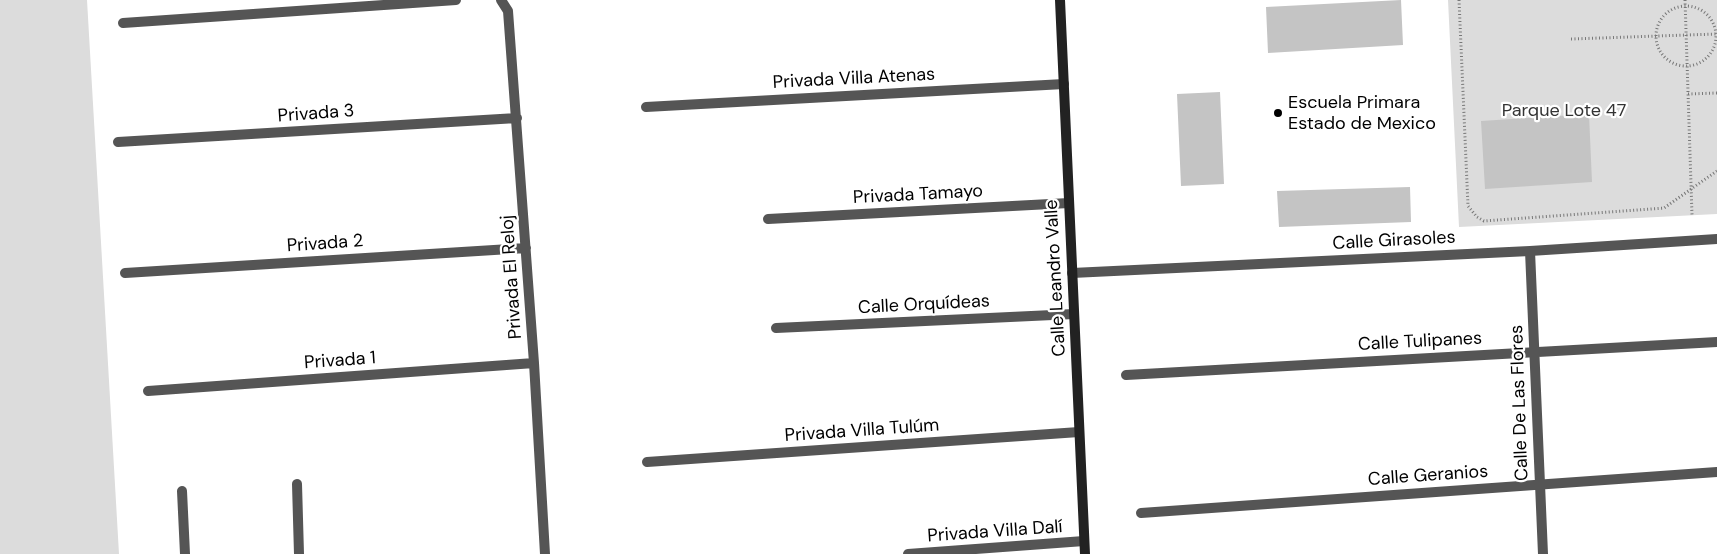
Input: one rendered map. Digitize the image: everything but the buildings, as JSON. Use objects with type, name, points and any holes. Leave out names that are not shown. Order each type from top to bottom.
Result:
[{"type":"street","points":[[123,23],[456,0]]},
{"type":"street","name":"Privada El Reloj","points":[[501,0],[508,11],[517,118],[545,554]]},
{"type":"street","name":"Calle Leandro Valle","points":[[1060,0],[1085,554]]},
{"type":"street","name":"Privada Villa Atenas","points":[[646,107],[1064,84]]},
{"type":"street","name":"Privada 3","points":[[118,142],[517,118]]},
{"type":"street","name":"Privada Tamayo","points":[[768,219],[1069,203]]},
{"type":"street","name":"Calle Girasoles","points":[[1072,273],[1530,251],[1717,239]]},
{"type":"street","name":"Privada 2","points":[[126,273],[526,248]]},
{"type":"street","name":"Calle De Las Flores","points":[[1530,251],[1543,554]]},
{"type":"street","name":"Calle Orquídeas","points":[[776,328],[1074,314]]},
{"type":"street","name":"Calle Tulipanes","points":[[1126,376],[1717,342]]},
{"type":"street","name":"Privada 1","points":[[148,391],[534,363]]},
{"type":"street","name":"Privada Villa Tulúm","points":[[647,462],[1079,432]]},
{"type":"street","name":"Calle Geranios","points":[[1142,513],[1717,472]]},
{"type":"street","points":[[297,484],[299,554]]},
{"type":"street","points":[[182,491],[185,554]]},
{"type":"street","name":"Privada Villa Dalí","points":[[908,554],[1084,542]]},
{"type":"path","points":[[1458,0],[1468,206],[1477,217],[1484,221],[1656,209],[1672,204],[1717,171]]},
{"type":"path","points":[[1685,0],[1692,215]]},
{"type":"path","points":[[1680,6],[1695,7],[1708,15],[1716,28],[1716,34],[1716,44],[1708,57],[1694,65],[1678,65],[1664,57],[1656,42],[1657,27],[1666,13],[1680,6]]},
{"type":"path","points":[[1571,39],[1716,34]]},
{"type":"path","points":[[1688,94],[1717,92]]},
{"type":"green space","points":[[0,0],[87,0],[119,554],[0,554]]},
{"type":"green space","name":"Parque Lote 47","points":[[1448,0],[1717,0],[1717,214],[1459,227]]},
{"type":"place","name":"Escuela Primara Estado de Mexico","points":[[1278,113]]}]
